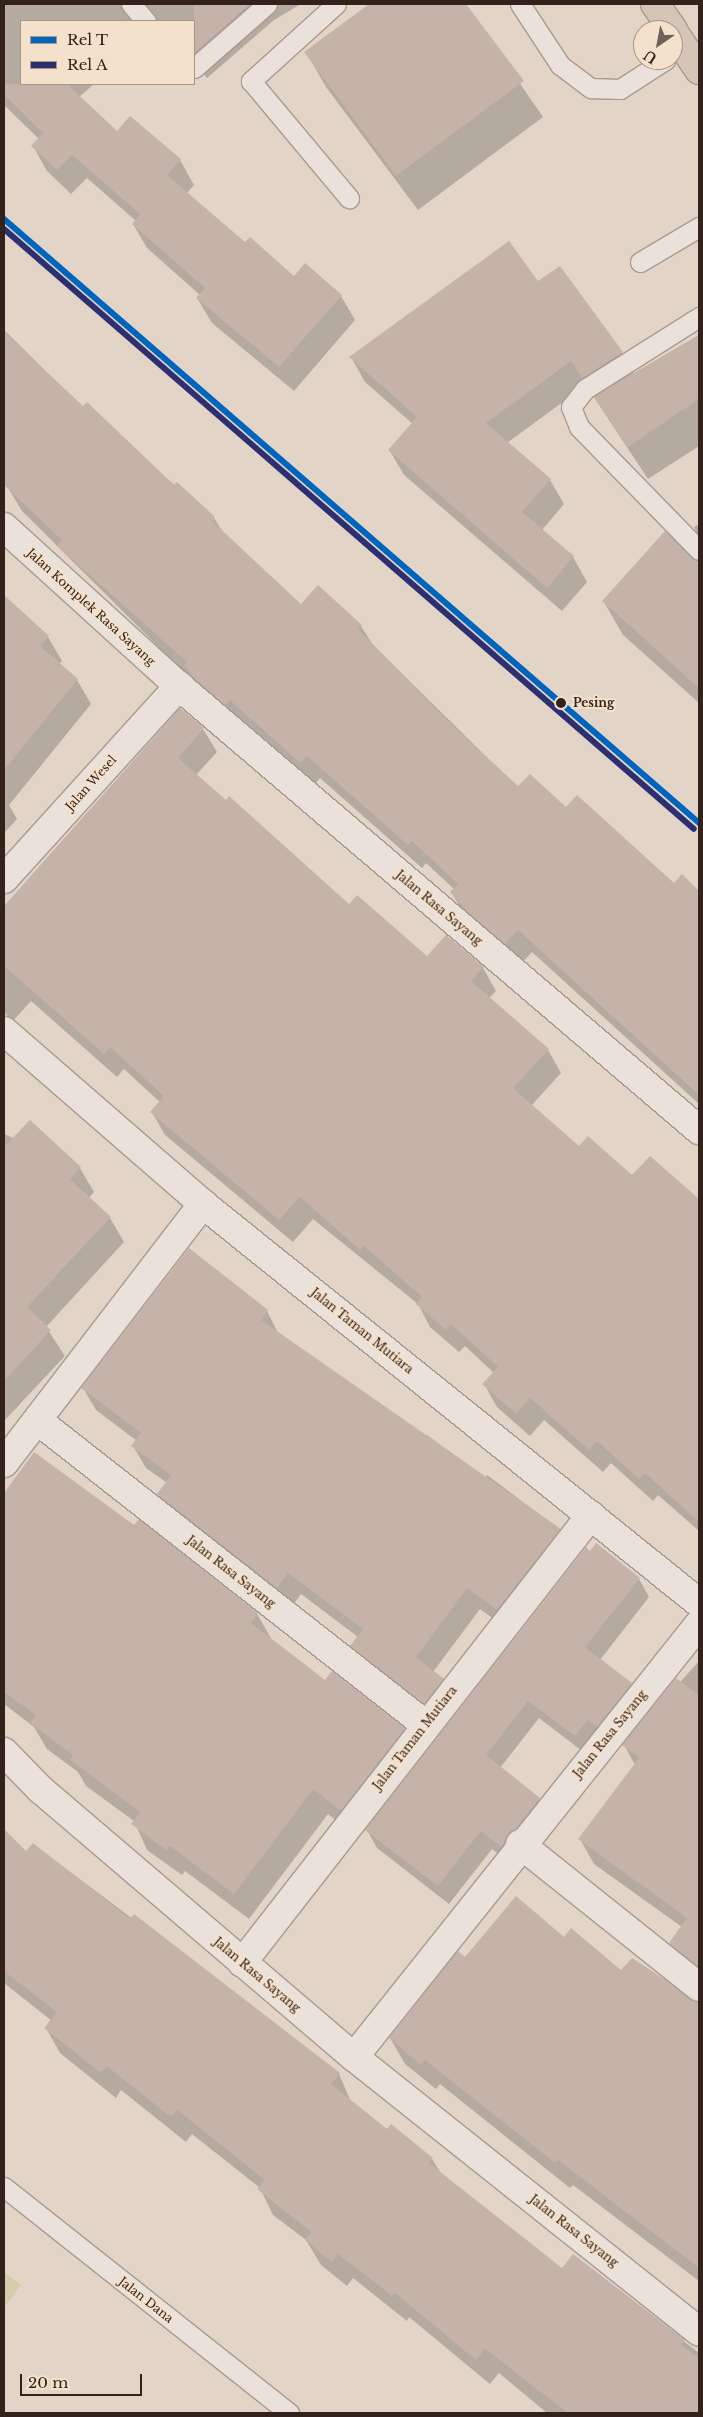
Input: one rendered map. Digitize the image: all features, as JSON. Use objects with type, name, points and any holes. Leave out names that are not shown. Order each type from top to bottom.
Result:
[{"type":"street","name":"Jalan Komplek Rasa Sayang","points":[[4,527],[179,686]]},
{"type":"street","name":"Jalan Wesel","points":[[4,879],[179,686]]},
{"type":"street","name":"Jalan Rasa Sayang","points":[[179,686],[699,1130]]},
{"type":"street","name":"Jalan Taman Mutiara","points":[[4,1031],[203,1204],[699,1603]]},
{"type":"street","points":[[4,1463],[203,1204]]},
{"type":"street","name":"Jalan Rasa Sayang","points":[[37,1420],[425,1724]]},
{"type":"street","name":"Jalan Taman Mutiara","points":[[242,1963],[425,1724],[591,1515]]},
{"type":"street","name":"Jalan Rasa Sayang","points":[[354,2057],[520,1844],[699,1624]]},
{"type":"street","name":"Jalan Rasa Sayang","points":[[4,1752],[40,1789],[354,2057],[699,2331]]},
{"type":"street","points":[[520,1844],[699,1987]]},
{"type":"lane","points":[[131,4],[145,20]]},
{"type":"lane","points":[[195,67],[266,4]]},
{"type":"lane","points":[[336,4],[251,81],[349,198]]},
{"type":"lane","points":[[520,4],[560,65],[591,88],[620,89],[638,70]]},
{"type":"lane","points":[[640,262],[699,227]]},
{"type":"lane","points":[[699,317],[585,388],[571,407],[579,427],[699,550]]},
{"type":"lane","name":"Jalan Dana","points":[[4,2187],[289,2413]]},
{"type":"shaded area","points":[[4,2272],[21,2285],[4,2308]]},
{"type":"building","points":[[194,4],[250,4],[195,52]]},
{"type":"building","points":[[369,4],[466,4],[524,81],[396,176],[304,52]]},
{"type":"building","points":[[4,84],[68,85],[117,131],[130,116],[181,159],[167,175],[245,242],[250,237],[294,276],[305,263],[342,295],[279,367],[196,298],[205,288],[132,224],[140,214],[72,155],[57,170],[31,146],[43,133],[4,95]]},
{"type":"building","points":[[509,241],[538,281],[560,266],[623,352],[582,378],[571,361],[486,423],[551,479],[522,512],[574,556],[547,588],[388,450],[417,417],[349,357]]},
{"type":"building","points":[[4,332],[83,406],[87,402],[174,485],[177,482],[215,517],[212,521],[301,604],[318,585],[362,625],[358,629],[453,726],[518,786],[530,774],[566,807],[577,795],[674,883],[682,874],[699,891],[699,1095],[518,930],[505,944],[467,911],[450,892],[458,884],[412,841],[408,845],[307,756],[300,763],[230,700],[225,705],[192,676],[184,665],[187,662],[57,546],[62,540],[4,485]]},
{"type":"building","points":[[699,335],[699,399],[628,447],[594,396]]},
{"type":"building","points":[[665,531],[699,562],[699,688],[602,601]]},
{"type":"building","points":[[4,595],[49,636],[40,646],[78,679],[4,770]]},
{"type":"building","points":[[180,708],[204,728],[178,758],[226,800],[229,796],[349,904],[357,895],[427,956],[446,935],[484,967],[471,981],[549,1049],[513,1088],[579,1146],[588,1136],[632,1175],[650,1156],[699,1199],[699,1522],[645,1473],[639,1479],[597,1441],[589,1450],[530,1398],[516,1414],[482,1384],[498,1367],[451,1324],[446,1330],[416,1304],[422,1297],[364,1246],[360,1250],[300,1197],[279,1220],[150,1112],[164,1096],[110,1047],[104,1054],[4,966],[4,906]]},
{"type":"building","points":[[30,1120],[81,1167],[70,1179],[111,1217],[27,1307],[51,1330],[4,1381],[4,1147]]},
{"type":"building","points":[[189,1248],[268,1310],[261,1320],[561,1529],[497,1610],[467,1588],[416,1657],[444,1679],[424,1704],[350,1646],[363,1629],[288,1573],[277,1588],[157,1494],[171,1475],[131,1446],[141,1433],[81,1388]]},
{"type":"building","points":[[34,1452],[134,1525],[139,1519],[258,1613],[251,1623],[325,1680],[332,1671],[405,1728],[341,1811],[313,1789],[234,1894],[170,1846],[166,1850],[131,1824],[140,1812],[70,1760],[73,1755],[30,1723],[36,1715],[4,1692],[4,1493]]},
{"type":"building","points":[[596,1543],[640,1578],[585,1647],[632,1683],[597,1727],[588,1720],[575,1736],[528,1701],[486,1755],[540,1798],[501,1847],[481,1831],[438,1886],[365,1830],[586,1547],[590,1551]]},
{"type":"building","points":[[676,1678],[699,1695],[699,1967],[669,1943],[687,1918],[578,1839],[639,1758],[622,1745]]},
{"type":"building","points":[[4,1829],[26,1851],[33,1843],[130,1919],[134,1914],[340,2073],[331,2084],[387,2129],[391,2124],[433,2158],[429,2163],[562,2268],[573,2254],[685,2340],[681,2345],[699,2358],[699,2413],[568,2413],[485,2349],[476,2360],[395,2293],[392,2296],[338,2254],[332,2262],[305,2240],[311,2232],[257,2189],[265,2180],[177,2110],[171,2117],[107,2066],[101,2073],[44,2028],[57,2012],[4,1971]]},
{"type":"building","points":[[516,1896],[564,1937],[571,1928],[621,1970],[632,1958],[699,2002],[699,2268],[558,2160],[555,2163],[425,2060],[421,2065],[389,2038],[458,1951],[465,1957]]},
{"type":"rail line","name":"T","points":[[4,219],[699,823]]},
{"type":"rail line","name":"A","points":[[4,229],[694,829]]},
{"type":"place","name":"Pesing","points":[[561,703]]}]
